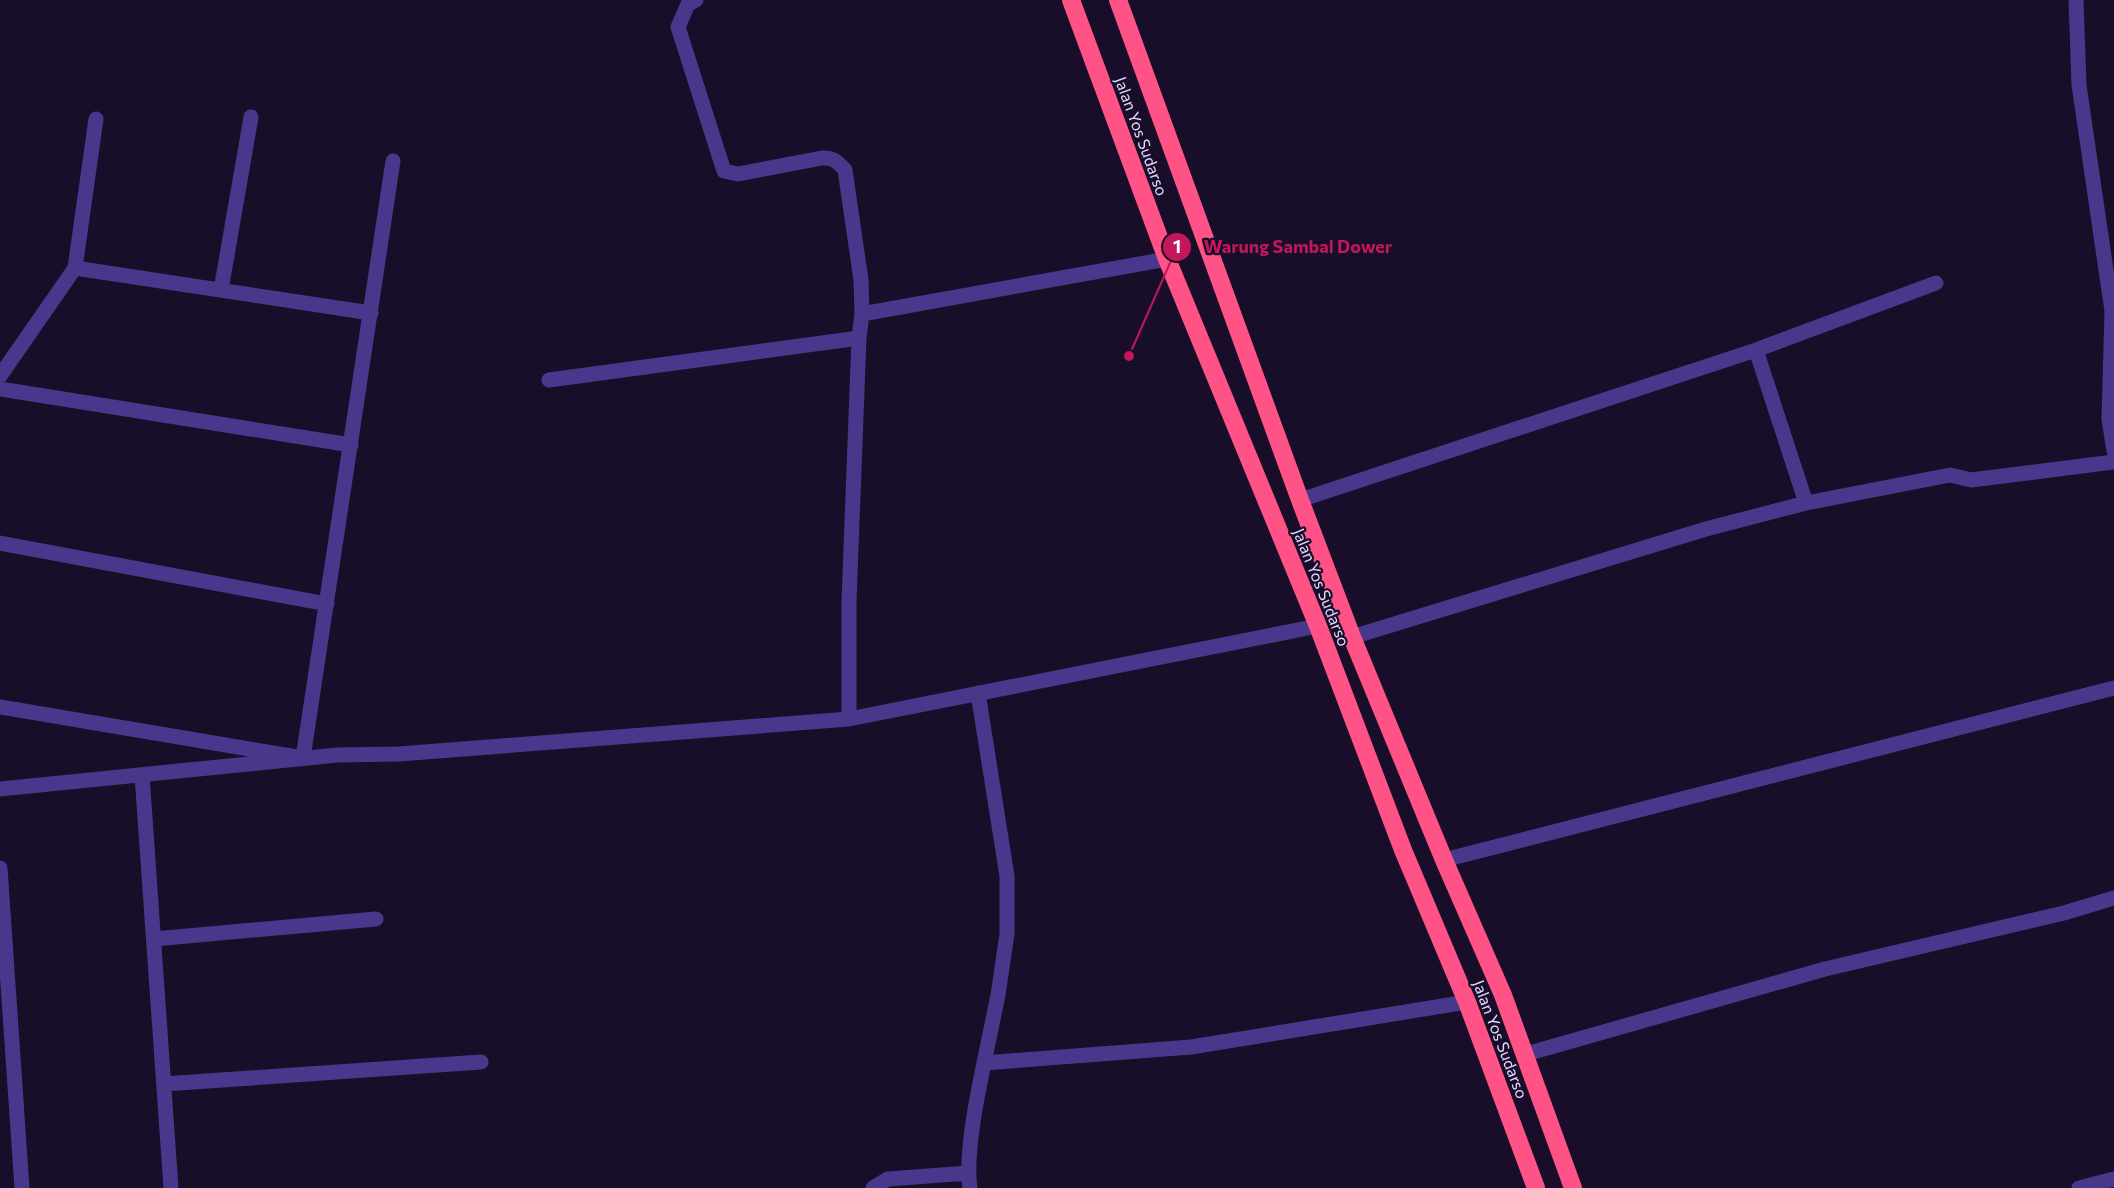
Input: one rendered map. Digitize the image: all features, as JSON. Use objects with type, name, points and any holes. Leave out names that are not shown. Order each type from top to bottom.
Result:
[{"type":"highway","name":"Jalan Yos Sudarso","points":[[1071,0],[1167,259],[1318,626],[1403,850],[1467,1002],[1536,1188]]},
{"type":"highway","name":"Jalan Yos Sudarso","points":[[1118,0],[1352,637],[1444,860],[1503,995],[1573,1188]]},
{"type":"street","points":[[696,0],[688,4],[678,27],[724,171],[738,174],[822,158],[837,161],[845,171],[861,280],[862,314],[859,338],[849,601],[849,719]]},
{"type":"street","points":[[2076,0],[2079,85],[2113,311],[2109,419],[2114,452]]},
{"type":"street","points":[[221,291],[251,117]]},
{"type":"street","points":[[0,376],[75,268],[96,119]]},
{"type":"street","points":[[303,758],[393,161]]},
{"type":"street","points":[[862,314],[1167,259]]},
{"type":"street","points":[[75,268],[371,313]]},
{"type":"street","points":[[1300,500],[1756,350],[1936,283]]},
{"type":"street","points":[[549,380],[859,338]]},
{"type":"street","points":[[1756,350],[1806,503]]},
{"type":"street","points":[[0,389],[351,445]]},
{"type":"street","points":[[1352,637],[1706,529],[1806,503],[1950,476],[1971,480],[2114,462]]},
{"type":"street","points":[[0,543],[327,604]]},
{"type":"street","points":[[0,789],[337,755],[399,754],[849,719],[1318,626]]},
{"type":"street","points":[[1444,860],[2114,688]]},
{"type":"street","points":[[873,1188],[888,1179],[969,1181],[979,1089],[1007,934],[1007,876],[978,693]]},
{"type":"street","points":[[0,707],[303,758]]},
{"type":"street","points":[[142,775],[171,1188]]},
{"type":"street","points":[[0,868],[22,1188]]},
{"type":"street","points":[[1526,1054],[1825,969],[2054,915],[2114,898]]},
{"type":"street","points":[[154,939],[376,919]]},
{"type":"street","points":[[984,1063],[1191,1047],[1467,1002]]},
{"type":"street","points":[[164,1084],[481,1062]]},
{"type":"street","points":[[2079,1188],[2114,1179]]},
{"type":"place","name":"Warung Sambal Dower","points":[[1129,356]]}]
